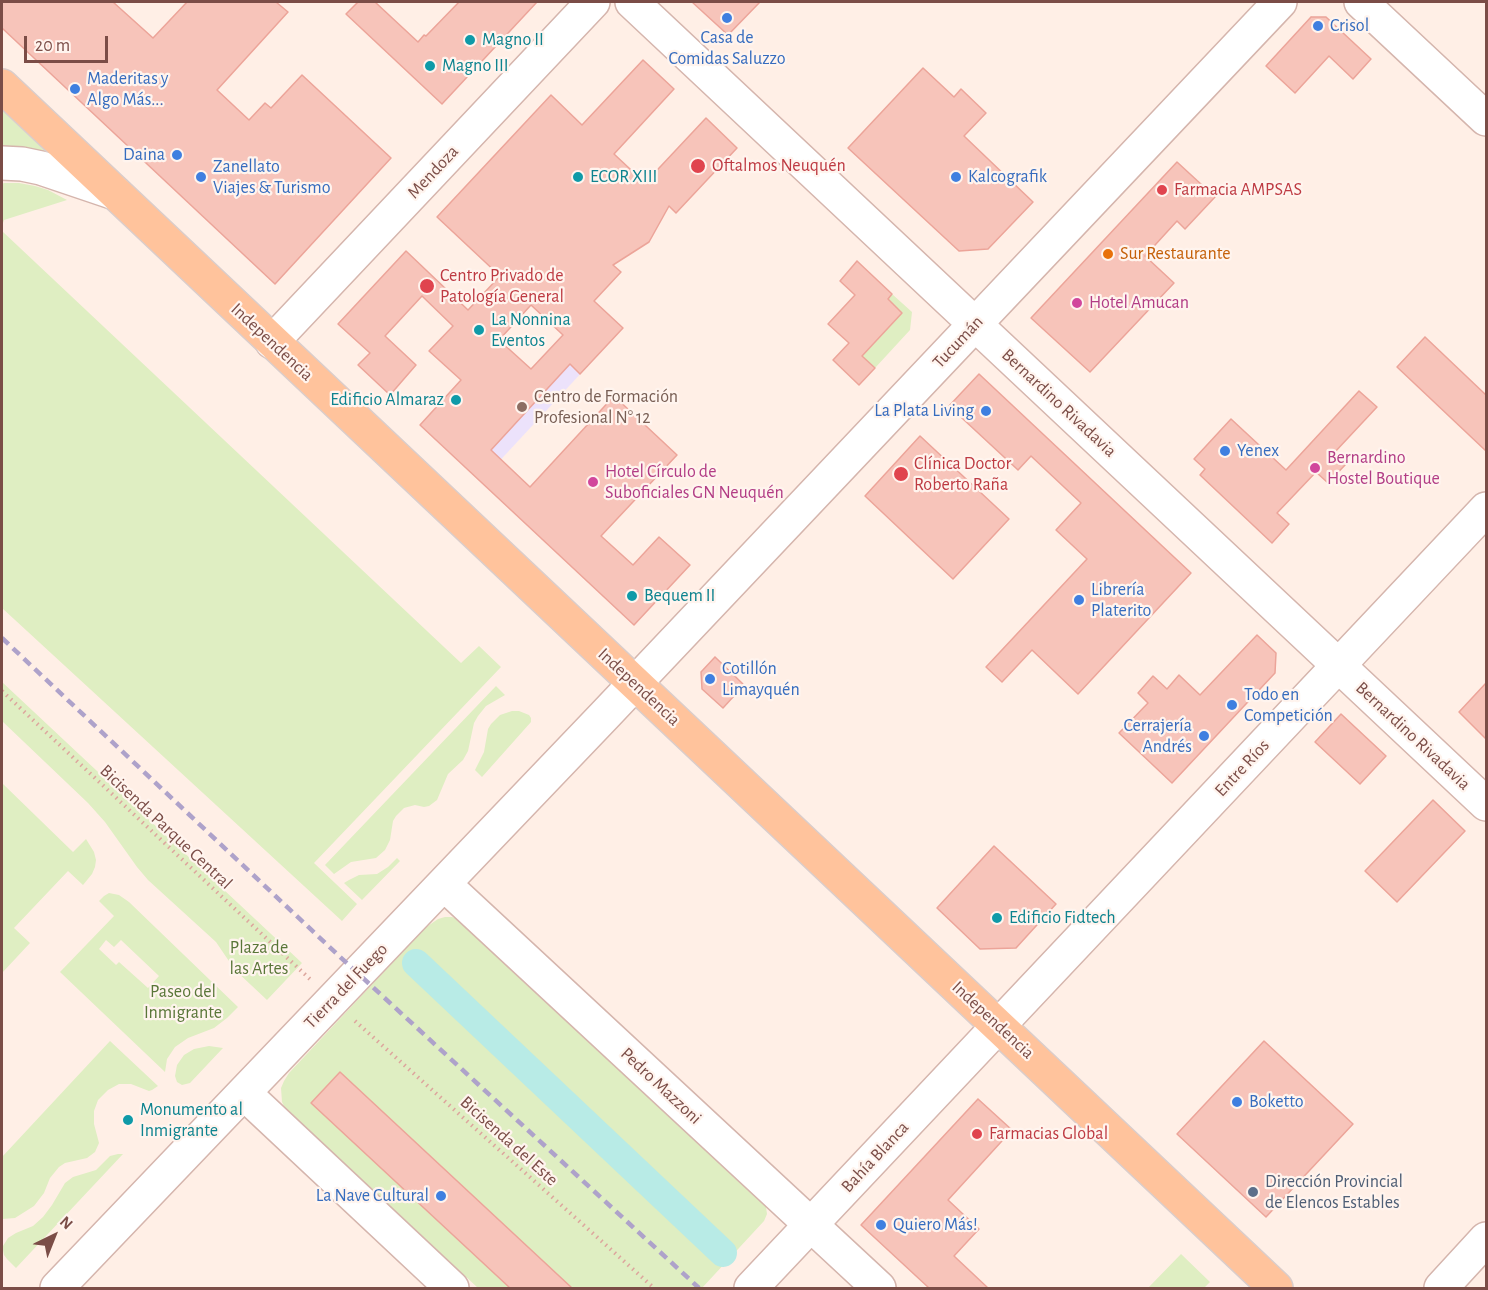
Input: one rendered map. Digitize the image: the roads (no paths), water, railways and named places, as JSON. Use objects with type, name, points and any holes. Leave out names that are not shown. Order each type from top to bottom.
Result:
[{"type":"main road","name":"Independencia","points":[[2,86],[1276,1288]]},
{"type":"street","name":"Mendoza","points":[[273,342],[593,2]]},
{"type":"street","name":"Bernardino Rivadavia","points":[[632,2],[1486,804]]},
{"type":"street","name":"Tucumán","points":[[635,683],[1280,2]]},
{"type":"street","points":[[1361,2],[1486,119]]},
{"type":"street","points":[[2,163],[41,168],[115,193]]},
{"type":"street","name":"Entre Ríos","points":[[999,1026],[1486,510]]},
{"type":"street","name":"Tierra del Fuego","points":[[57,1288],[635,683]]},
{"type":"street","name":"Pedro Mazzoni","points":[[444,884],[879,1288]]},
{"type":"street","name":"Bahía Blanca","points":[[751,1288],[999,1026]]},
{"type":"street","points":[[244,1093],[452,1288]]},
{"type":"street","points":[[1441,1288],[1486,1239]]},
{"type":"waterway","points":[[416,963],[723,1253]]},
{"type":"railway","points":[[2,638],[338,955],[699,1288]]},
{"type":"place","name":"Casa de Comidas Saluzzo","points":[[727,18]]},
{"type":"place","name":"Crisol","points":[[1318,26]]},
{"type":"place","name":"Magno II","points":[[470,40]]},
{"type":"place","name":"Magno III","points":[[430,66]]},
{"type":"place","name":"Maderitas y Algo Más...","points":[[75,89]]},
{"type":"place","name":"Daina","points":[[177,155]]},
{"type":"place","name":"Oftalmos Neuquén","points":[[698,166]]},
{"type":"place","name":"Zanellato Viajes & Turismo","points":[[201,177]]},
{"type":"place","name":"ECOR XIII","points":[[578,177]]},
{"type":"place","name":"Kalcografik","points":[[956,177]]},
{"type":"place","name":"Farmacia AMPSAS","points":[[1162,190]]},
{"type":"place","name":"Sur Restaurante","points":[[1108,254]]},
{"type":"place","name":"Centro Privado de Patología General","points":[[427,286]]},
{"type":"place","name":"Hotel Amucan","points":[[1077,303]]},
{"type":"place","name":"La Nonnina Eventos","points":[[479,330]]},
{"type":"place","name":"Edificio Almaraz","points":[[456,400]]},
{"type":"place","name":"Centro de Formación Profesional N° 12","points":[[522,407]]},
{"type":"place","name":"La Plata Living","points":[[986,411]]},
{"type":"place","name":"Yenex","points":[[1225,451]]},
{"type":"place","name":"Bernardino Hostel Boutique","points":[[1315,468]]},
{"type":"place","name":"Clínica Doctor Roberto Raña","points":[[901,474]]},
{"type":"place","name":"Hotel Círculo de Suboficiales GN Neuquén","points":[[593,482]]},
{"type":"place","name":"Bequem II","points":[[632,596]]},
{"type":"place","name":"Librería Platerito","points":[[1079,600]]},
{"type":"place","name":"Cotillón Limayquén","points":[[710,679]]},
{"type":"place","name":"Todo en Competición","points":[[1232,705]]},
{"type":"place","name":"Cerrajería Andrés","points":[[1204,736]]},
{"type":"place","name":"Edificio Fidtech","points":[[997,918]]},
{"type":"place","name":"Boketto","points":[[1237,1102]]},
{"type":"place","name":"Monumento al Inmigrante","points":[[128,1120]]},
{"type":"place","name":"Farmacias Global","points":[[977,1134]]},
{"type":"place","name":"Dirección Provincial de Elencos Estables","points":[[1253,1192]]},
{"type":"place","name":"La Nave Cultural","points":[[441,1196]]},
{"type":"place","name":"Quiero Más!","points":[[881,1225]]},
{"type":"park label","name":"Plaza de las Artes","points":[[259,958]]},
{"type":"park label","name":"Paseo del Inmigrante","points":[[183,1002]]}]
